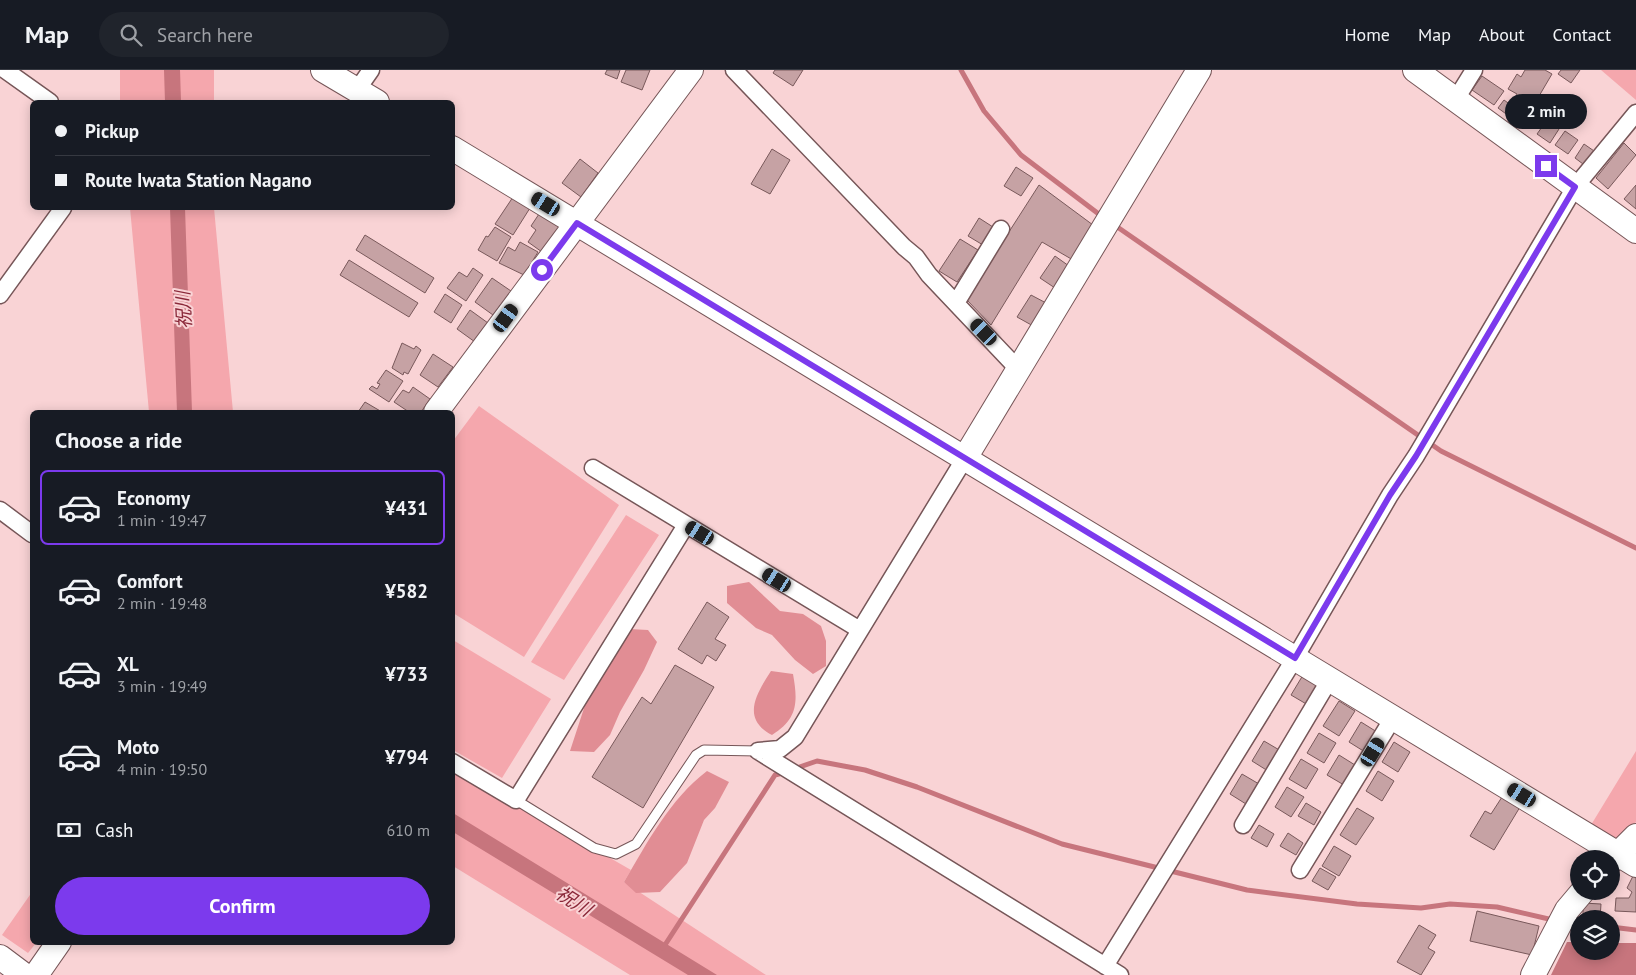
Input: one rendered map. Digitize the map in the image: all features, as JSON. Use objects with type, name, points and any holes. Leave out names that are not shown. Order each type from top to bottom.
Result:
[{"type":"street","points":[[5,70],[47,100]]},
{"type":"street","points":[[323,70],[374,100]]},
{"type":"street","points":[[357,90],[371,70]]},
{"type":"street","points":[[437,410],[691,70]]},
{"type":"street","points":[[734,70],[904,248],[916,257],[929,275],[1018,369]]},
{"type":"street","points":[[758,751],[780,748],[795,737],[1199,70]]},
{"type":"street","points":[[1416,70],[1636,231]]},
{"type":"street","points":[[1456,100],[1474,70]]},
{"type":"street","points":[[1105,966],[1295,658],[1390,495],[1416,456],[1575,187],[1636,113]]},
{"type":"street","points":[[455,150],[1330,679],[1622,860],[1636,836]]},
{"type":"street","points":[[0,295],[62,210]]},
{"type":"street","points":[[956,303],[1001,229]]},
{"type":"street","points":[[593,468],[860,630]]},
{"type":"street","points":[[0,510],[30,532]]},
{"type":"street","points":[[455,764],[516,800],[686,525]]},
{"type":"street","points":[[1243,825],[1330,679]]},
{"type":"street","points":[[1300,870],[1393,718]]},
{"type":"street","points":[[758,751],[1120,975]]},
{"type":"street","points":[[1534,975],[1567,910],[1575,900]]},
{"type":"street","points":[[36,975],[57,945]]},
{"type":"street","points":[[0,957],[24,975]]},
{"type":"lane","points":[[516,800],[594,848],[616,854],[636,844],[696,755],[704,750],[758,751]]},
{"type":"shaded area","points":[[120,70],[214,70],[214,100],[120,100]]},
{"type":"shaded area","points":[[1601,70],[1636,70],[1636,100]]},
{"type":"shaded area","points":[[130,210],[214,210],[233,410],[149,410]]},
{"type":"shaded area","points":[[479,406],[619,505],[524,657],[455,614],[455,438]]},
{"type":"shaded area","points":[[626,515],[659,535],[564,680],[531,662]]},
{"type":"shaded area","points":[[749,582],[780,611],[803,614],[821,626],[826,641],[826,666],[813,674],[795,660],[772,635],[756,628],[727,603],[727,586]]},
{"type":"shaded area","points":[[629,629],[648,630],[657,642],[644,670],[620,712],[610,735],[594,752],[570,751],[586,702]]},
{"type":"shaded area","points":[[455,641],[551,699],[502,778],[455,751]]},
{"type":"shaded area","points":[[771,671],[793,674],[795,693],[794,709],[791,716],[781,729],[772,735],[762,729],[754,714],[754,706],[760,688]]},
{"type":"shaded area","points":[[1636,751],[1636,822],[1618,839],[1591,825]]},
{"type":"shaded area","points":[[455,769],[631,870],[624,882],[766,975],[630,975],[455,867]]},
{"type":"shaded area","points":[[707,771],[729,782],[715,808],[704,820],[687,863],[660,892],[636,893],[624,882],[660,822],[682,795]]},
{"type":"shaded area","points":[[30,895],[30,945],[34,945],[28,953],[2,935]]},
{"type":"water","points":[[164,70],[180,70],[181,100],[165,100]]},
{"type":"water","name":"祝川","points":[[170,210],[185,210],[192,410],[177,410]]},
{"type":"water","name":"祝川","points":[[455,814],[717,975],[688,975],[455,833]]},
{"type":"water","points":[[1567,942],[1570,942],[1570,960],[1620,960],[1620,943],[1636,943],[1636,975],[1551,975]]},
{"type":"building","points":[[607,70],[620,70],[617,79],[605,74]]},
{"type":"building","points":[[626,70],[650,70],[642,90],[621,82]]},
{"type":"building","points":[[775,70],[803,70],[793,86],[773,73]]},
{"type":"building","points":[[1525,70],[1545,70],[1552,74],[1532,108],[1515,98],[1517,94],[1508,89],[1517,74],[1521,77]]},
{"type":"building","points":[[1561,70],[1580,70],[1571,83],[1558,74]]},
{"type":"building","points":[[1482,76],[1504,91],[1494,105],[1472,90]]},
{"type":"building","points":[[1504,100],[1519,111],[1513,119],[1498,108]]},
{"type":"building","points":[[1547,120],[1559,129],[1550,143],[1537,134]]},
{"type":"building","points":[[1565,131],[1578,140],[1568,154],[1555,145]]},
{"type":"building","points":[[1624,143],[1636,155],[1608,189],[1596,178]]},
{"type":"building","points":[[1584,144],[1597,153],[1587,167],[1575,158]]},
{"type":"building","points":[[772,149],[790,160],[770,194],[751,184]]},
{"type":"building","points":[[580,159],[598,173],[581,197],[562,183]]},
{"type":"building","points":[[1016,167],[1033,178],[1021,196],[1004,186]]},
{"type":"building","points":[[1039,185],[1093,225],[1073,260],[1042,242],[991,325],[966,299]]},
{"type":"building","points":[[1636,185],[1636,209],[1624,199]]},
{"type":"building","points":[[513,197],[530,208],[513,235],[495,224]]},
{"type":"building","points":[[539,214],[559,227],[542,252],[528,242],[536,230],[531,226]]},
{"type":"building","points":[[979,218],[993,227],[983,245],[968,236]]},
{"type":"building","points":[[495,227],[511,237],[497,261],[478,250],[486,236],[488,237]]},
{"type":"building","points":[[365,235],[434,278],[425,293],[356,250]]},
{"type":"building","points":[[960,239],[978,250],[957,282],[939,271]]},
{"type":"building","points":[[520,242],[538,252],[524,275],[499,263],[508,247],[515,251]]},
{"type":"building","points":[[1055,256],[1069,266],[1055,288],[1040,278]]},
{"type":"building","points":[[349,260],[418,303],[409,317],[340,275]]},
{"type":"building","points":[[473,268],[483,275],[466,301],[447,288],[459,272],[467,277]]},
{"type":"building","points":[[492,278],[511,291],[493,315],[475,302]]},
{"type":"building","points":[[445,294],[462,305],[451,323],[434,312]]},
{"type":"building","points":[[1031,295],[1048,304],[1035,327],[1017,317]]},
{"type":"building","points":[[470,310],[488,323],[475,342],[457,329]]},
{"type":"building","points":[[402,343],[414,349],[416,346],[421,350],[408,374],[404,372],[403,375],[392,368]]},
{"type":"building","points":[[433,354],[453,367],[438,387],[420,375]]},
{"type":"building","points":[[386,370],[403,381],[389,402],[369,389],[372,386],[377,389],[380,384],[377,383]]},
{"type":"building","points":[[413,387],[430,399],[422,410],[406,410],[394,402],[403,390],[409,393]]},
{"type":"building","points":[[365,402],[379,410],[359,410]]},
{"type":"building","points":[[707,602],[729,617],[715,639],[726,645],[716,661],[707,655],[702,664],[678,649]]},
{"type":"building","points":[[675,665],[714,687],[643,808],[592,777],[642,697],[651,704]]},
{"type":"building","points":[[1303,675],[1320,685],[1308,705],[1291,695]]},
{"type":"building","points":[[1339,701],[1355,711],[1339,736],[1323,726]]},
{"type":"building","points":[[1361,722],[1377,732],[1365,752],[1349,742]]},
{"type":"building","points":[[1319,733],[1336,743],[1324,763],[1307,753]]},
{"type":"building","points":[[1264,741],[1281,751],[1268,771],[1252,761]]},
{"type":"building","points":[[1394,742],[1410,752],[1398,772],[1382,762]]},
{"type":"building","points":[[1339,755],[1355,765],[1344,785],[1327,775]]},
{"type":"building","points":[[1301,759],[1318,769],[1306,789],[1289,779]]},
{"type":"building","points":[[1378,771],[1394,781],[1382,801],[1366,791]]},
{"type":"building","points":[[1242,774],[1259,784],[1246,804],[1230,794]]},
{"type":"building","points":[[1287,787],[1304,797],[1291,817],[1275,807]]},
{"type":"building","points":[[1502,797],[1520,807],[1494,850],[1470,836],[1485,811],[1491,814]]},
{"type":"building","points":[[1306,803],[1321,812],[1314,825],[1298,816]]},
{"type":"building","points":[[1357,808],[1374,818],[1356,845],[1340,835]]},
{"type":"building","points":[[1259,825],[1274,834],[1267,847],[1251,838]]},
{"type":"building","points":[[1288,833],[1303,843],[1296,855],[1280,846]]},
{"type":"building","points":[[1334,846],[1351,856],[1339,876],[1322,866]]},
{"type":"building","points":[[1320,868],[1336,877],[1328,890],[1312,881]]},
{"type":"building","points":[[1633,876],[1636,878],[1636,912],[1615,910],[1616,900],[1629,898],[1632,892],[1627,888]]},
{"type":"building","points":[[1583,903],[1601,904],[1601,910],[1583,910]]},
{"type":"building","points":[[1477,911],[1539,926],[1532,955],[1470,941]]},
{"type":"building","points":[[1419,925],[1436,935],[1428,948],[1435,952],[1421,975],[1397,962]]},
{"type":"waterway","points":[[961,70],[984,111],[1021,155],[1104,218]]},
{"type":"waterway","points":[[1113,224],[1441,451],[1636,548]]},
{"type":"waterway","points":[[794,769],[817,761],[865,770],[917,787],[1062,844],[1247,890],[1357,904],[1421,908],[1450,904],[1497,907],[1553,920]]},
{"type":"waterway","points":[[663,948],[775,775],[786,772]]},
{"type":"waterway","points":[[1620,928],[1636,930]]},
{"type":"route","points":[[542,270],[577,223],[1295,658],[1390,495],[1416,456],[1575,187],[1546,166]]}]
